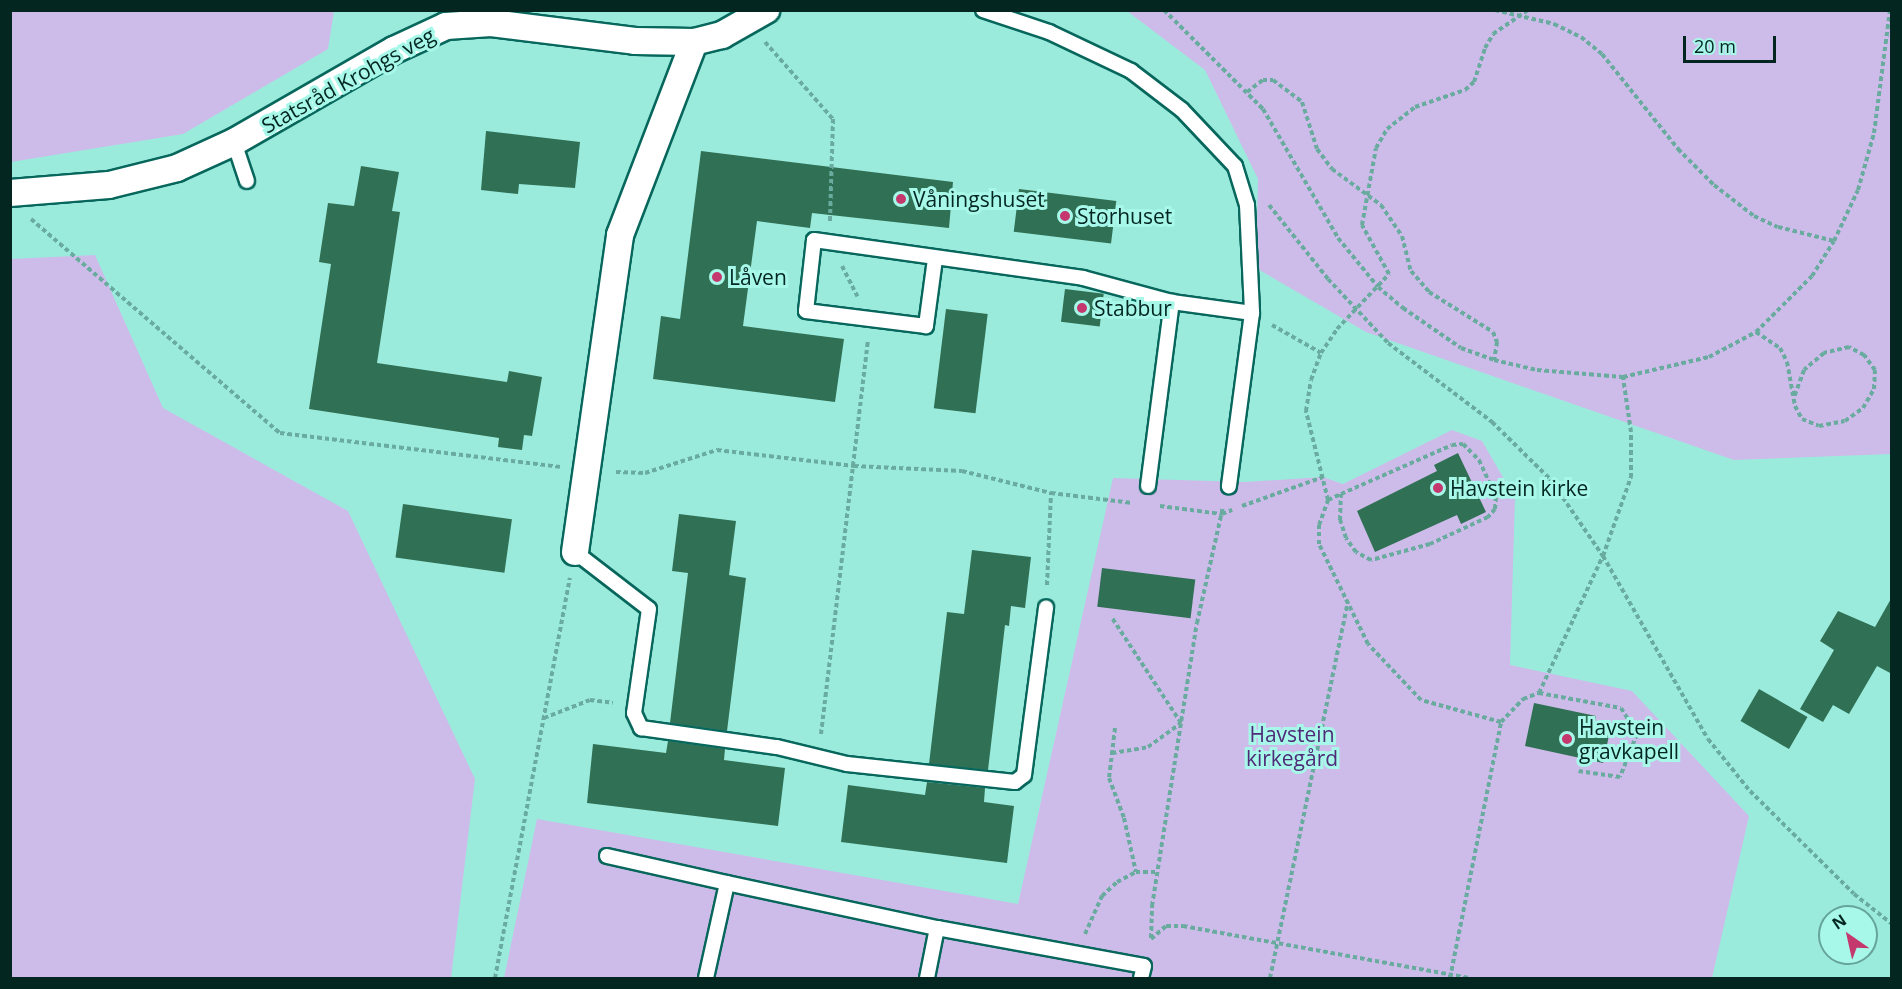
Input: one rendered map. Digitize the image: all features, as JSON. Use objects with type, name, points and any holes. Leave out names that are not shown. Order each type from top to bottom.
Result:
[{"type":"street","name":"Statsråd Krohgs veg","points":[[10,193],[109,185],[177,168],[234,142],[394,50],[446,26],[491,23],[635,41],[694,42],[757,17]]},
{"type":"street","points":[[575,552],[620,235],[694,42]]},
{"type":"lane","points":[[983,10],[1049,32],[1131,71],[1182,110],[1235,166],[1247,205],[1252,313],[1229,486]]},
{"type":"lane","points":[[234,142],[247,181]]},
{"type":"lane","points":[[935,259],[926,326],[870,321],[806,311],[814,240],[935,259],[1083,278],[1172,302],[1252,313]]},
{"type":"lane","points":[[1148,486],[1172,302]]},
{"type":"lane","points":[[575,552],[649,609],[635,707],[641,728],[819,756],[847,764],[1015,782],[1024,775],[1046,607]]},
{"type":"lane","points":[[607,856],[937,928],[1074,953],[1142,972]]},
{"type":"lane","points":[[706,978],[727,883]]},
{"type":"lane","points":[[927,978],[937,928]]},
{"type":"path","points":[[1164,10],[1247,92],[1289,151],[1338,238],[1378,287],[1430,329],[1461,348],[1494,360],[1538,370],[1623,377],[1709,357],[1756,332],[1812,276],[1834,241],[1858,190],[1874,133],[1890,10]]},
{"type":"path","points":[[1495,10],[1554,24],[1581,38],[1602,54],[1678,149],[1714,185],[1754,216],[1778,227],[1834,241]]},
{"type":"path","points":[[1501,722],[1421,700],[1368,644],[1319,544],[1319,525],[1328,500],[1306,411],[1311,380],[1321,353],[1354,309],[1389,274],[1362,225],[1376,148],[1387,129],[1415,107],[1465,90],[1474,82],[1485,48],[1493,34],[1528,10]]},
{"type":"path","points":[[757,17],[833,118],[830,242],[870,321],[819,756]]},
{"type":"path","points":[[1247,92],[1263,80],[1287,88],[1302,102],[1317,149],[1332,169],[1381,205],[1402,236],[1412,271],[1429,292],[1493,332],[1497,342],[1494,360]]},
{"type":"path","points":[[1266,201],[1354,309],[1388,343],[1525,452],[1556,488],[1603,556],[1708,739],[1750,791],[1854,894],[1892,924]]},
{"type":"path","points":[[28,218],[280,433],[587,471],[645,474],[717,450],[854,466],[962,471],[1051,494],[1134,503]]},
{"type":"path","points":[[1252,313],[1321,353]]},
{"type":"path","points":[[1756,332],[1780,348],[1787,362],[1794,398],[1803,419],[1819,426],[1845,421],[1869,399],[1874,389],[1875,370],[1864,355],[1849,347],[1824,353],[1804,370],[1794,398]]},
{"type":"path","points":[[1539,693],[1603,556],[1631,477],[1631,432],[1623,377]]},
{"type":"path","points":[[1328,500],[1341,494],[1452,445],[1463,444],[1479,460],[1496,497],[1495,509],[1488,517],[1430,544],[1371,560],[1356,552],[1346,538],[1340,520],[1341,494]]},
{"type":"path","points":[[1157,506],[1222,514],[1323,477]]},
{"type":"path","points":[[1142,972],[1151,938],[1157,872],[1197,623],[1229,486]]},
{"type":"path","points":[[1046,607],[1051,494]]},
{"type":"path","points":[[495,978],[575,552]]},
{"type":"path","points":[[1270,978],[1348,603]]},
{"type":"path","points":[[1112,618],[1181,723]]},
{"type":"path","points":[[1450,977],[1501,722],[1523,699],[1539,693],[1621,708],[1637,734],[1620,777],[1578,771]]},
{"type":"path","points":[[543,718],[590,700],[635,707]]},
{"type":"path","points":[[1112,753],[1148,747],[1181,723]]},
{"type":"path","points":[[1115,728],[1109,778],[1124,818],[1136,872]]},
{"type":"path","points":[[1074,953],[1102,896],[1136,872],[1157,872]]},
{"type":"path","points":[[1151,938],[1166,926],[1183,926],[1450,977],[1469,978]]},
{"type":"green space","points":[[11,10],[334,11],[328,49],[183,134],[11,162]]},
{"type":"green space","points":[[1127,11],[1891,11],[1891,454],[1734,460],[1366,332],[1256,268],[1258,179],[1205,70]]},
{"type":"green space","points":[[95,255],[163,408],[348,511],[475,779],[451,978],[11,978],[11,259]]},
{"type":"green space","name":"Havstein kirkegård","points":[[1452,430],[1482,441],[1515,498],[1510,665],[1632,691],[1749,816],[1712,978],[504,978],[537,819],[1018,904],[1113,478],[1245,482],[1323,477],[1343,484]]},
{"type":"building","points":[[486,131],[580,142],[575,188],[519,184],[518,194],[481,190]]},
{"type":"building","name":"Låven","points":[[701,151],[953,182],[949,228],[812,213],[810,228],[757,221],[743,326],[844,339],[835,402],[653,379],[661,316],[680,319]]},
{"type":"building","points":[[361,166],[399,172],[392,211],[400,212],[377,363],[507,382],[509,371],[542,377],[532,436],[524,435],[522,450],[498,447],[499,438],[309,409],[331,264],[319,262],[328,203],[354,206]]},
{"type":"building","name":"Storhuset","points":[[1019,189],[1116,201],[1111,244],[1014,232]]},
{"type":"building","name":"Stabbur","points":[[1065,289],[1104,294],[1100,327],[1061,322]]},
{"type":"building","points":[[946,309],[988,314],[976,413],[934,408]]},
{"type":"building","name":"Havstein kirke","points":[[1458,453],[1486,512],[1461,524],[1457,515],[1375,552],[1357,511],[1437,471],[1434,465]]},
{"type":"building","points":[[403,504],[512,519],[504,573],[395,557]]},
{"type":"building","points":[[679,514],[736,521],[729,575],[746,578],[727,731],[670,723],[688,573],[672,571]]},
{"type":"building","points":[[972,550],[1031,557],[1025,608],[1011,606],[1009,626],[1005,625],[988,770],[929,764],[947,612],[964,614]]},
{"type":"building","points":[[1102,568],[1195,579],[1191,618],[1097,607]]},
{"type":"building","points":[[1892,597],[1892,674],[1877,666],[1849,714],[1833,705],[1823,722],[1800,709],[1834,650],[1820,641],[1838,611],[1875,627]]},
{"type":"building","points":[[1759,689],[1807,717],[1789,749],[1740,721]]},
{"type":"building","name":"Havstein gravkapell","points":[[1534,703],[1596,716],[1594,727],[1610,731],[1603,763],[1525,746]]},
{"type":"building","points":[[668,741],[725,749],[724,760],[785,768],[778,826],[587,803],[593,744],[666,753]]},
{"type":"building","points":[[927,782],[985,788],[984,802],[1014,806],[1007,863],[841,842],[848,785],[925,795]]},
{"type":"place","name":"Våningshuset","points":[[901,199]]},
{"type":"place","name":"Storhuset","points":[[1065,216]]},
{"type":"place","name":"Låven","points":[[717,277]]},
{"type":"place","name":"Stabbur","points":[[1082,308]]},
{"type":"place","name":"Havstein kirke","points":[[1438,488]]},
{"type":"place","name":"Havstein gravkapell","points":[[1567,739]]}]
